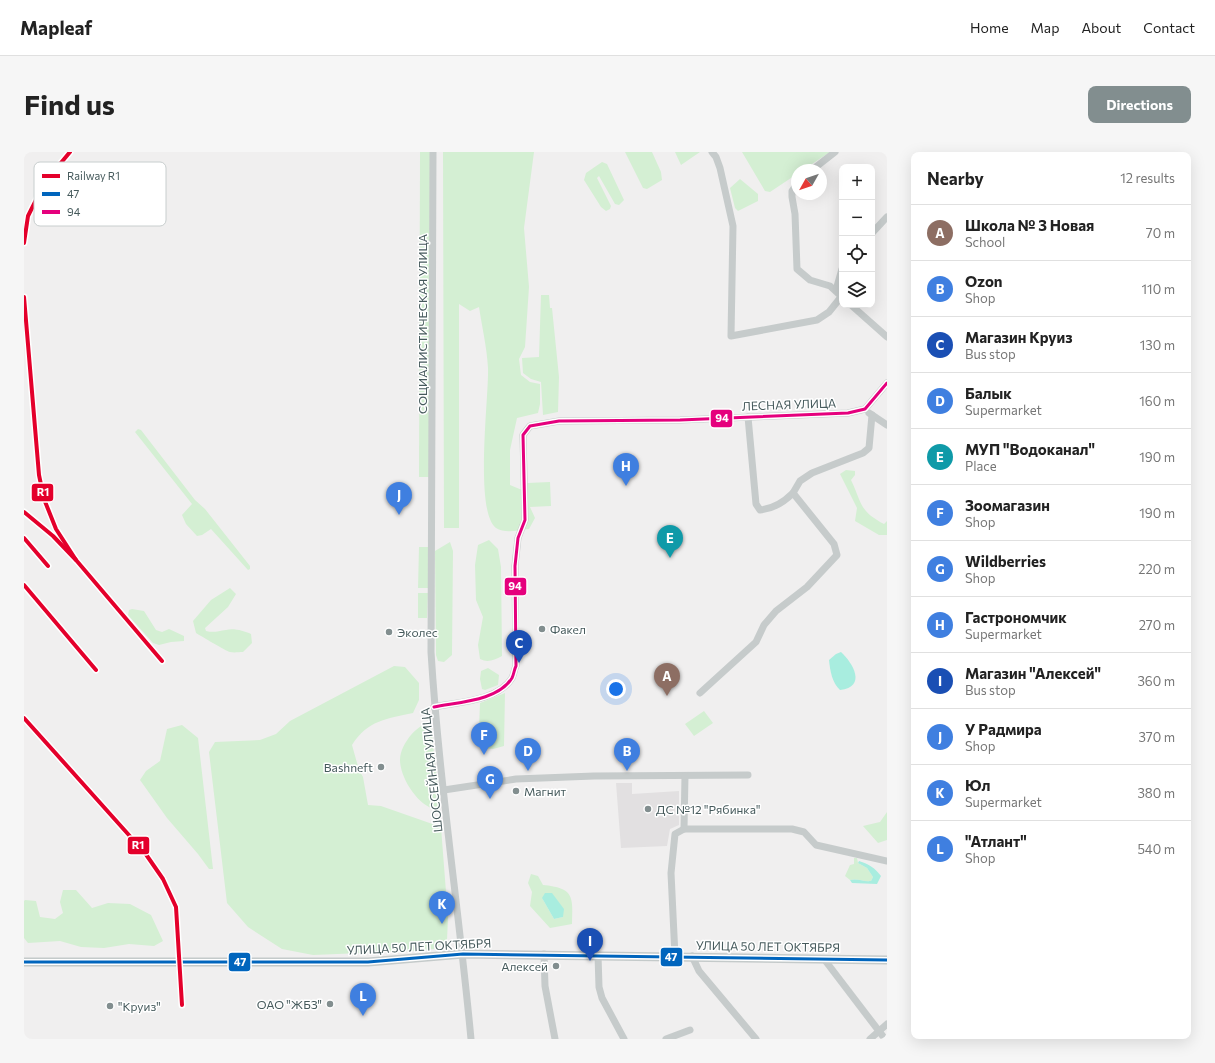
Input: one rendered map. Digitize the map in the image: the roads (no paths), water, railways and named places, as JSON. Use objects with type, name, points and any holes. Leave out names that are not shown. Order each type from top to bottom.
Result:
[{"type":"main road","name":"УЛИЦА 50 ЛЕТ ОКТЯБРЯ","points":[[24,962],[368,962],[463,954],[692,956],[887,960]]},
{"type":"street","name":"СОЦИАЛИСТИЧЕСКАЯ УЛИЦА","points":[[432,497],[433,152]]},
{"type":"street","points":[[712,152],[716,157],[720,168],[733,226],[731,336],[817,320],[829,312],[839,300]]},
{"type":"street","points":[[819,164],[834,152]]},
{"type":"street","points":[[793,200],[795,214],[797,269],[810,280],[830,286],[839,294]]},
{"type":"street","points":[[875,230],[887,217]]},
{"type":"street","points":[[836,290],[841,272]]},
{"type":"street","points":[[854,308],[887,337]]},
{"type":"street","points":[[887,383],[865,409],[887,425]]},
{"type":"street","name":"ЛЕСНАЯ УЛИЦА","points":[[434,707],[486,696],[500,690],[512,678],[516,666],[515,566],[518,538],[524,520],[523,435],[530,426],[559,421],[680,420],[848,413],[865,409]]},
{"type":"street","points":[[748,417],[756,504],[760,510],[767,509],[786,500],[793,493],[800,481],[812,472],[863,453],[869,448],[872,415]]},
{"type":"street","points":[[700,693],[756,642],[764,625],[776,611],[807,587],[837,555],[834,544],[793,493]]},
{"type":"street","name":"ШОССЕЙНАЯ УЛИЦА","points":[[432,497],[431,652],[434,707],[472,1039]]},
{"type":"street","points":[[444,790],[516,779],[594,776],[748,775]]},
{"type":"street","points":[[684,829],[685,776]]},
{"type":"street","points":[[675,956],[671,873],[675,834],[684,829],[792,829],[804,832],[816,845],[887,861]]},
{"type":"street","points":[[544,954],[545,986],[555,1039]]},
{"type":"street","points":[[598,955],[599,987],[602,998],[624,1039]]},
{"type":"street","points":[[692,956],[699,971],[756,1039]]},
{"type":"street","points":[[824,959],[880,1030],[885,1039]]},
{"type":"street","points":[[870,1039],[887,1024]]},
{"type":"street","points":[[666,1039],[690,1030]]},
{"type":"rail line","name":"R1","points":[[62,162],[70,152]]},
{"type":"rail line","name":"R1","points":[[24,243],[28,216],[34,204]]},
{"type":"rail line","name":"R1","points":[[24,297],[39,475],[44,499],[56,529],[76,560]]},
{"type":"rail line","name":"R1","points":[[24,512],[53,536],[76,560],[162,661]]},
{"type":"rail line","name":"R1","points":[[24,538],[48,566]]},
{"type":"rail line","name":"R1","points":[[24,585],[96,670]]},
{"type":"rail line","name":"R1","points":[[24,718],[145,853],[163,879],[176,907],[182,1005]]},
{"type":"place","name":"Гастрономчик","points":[[626,486]]},
{"type":"place","name":"У Радмира","points":[[399,515]]},
{"type":"place","name":"МУП \"Водоканал\"","points":[[670,558]]},
{"type":"place","name":"Факел","points":[[542,629]]},
{"type":"place","name":"Эколес","points":[[389,632]]},
{"type":"place","name":"Магазин Круиз","points":[[519,663]]},
{"type":"place","name":"Школа № 3 Новая","points":[[667,696]]},
{"type":"place","name":"Зоомагазин","points":[[484,755]]},
{"type":"place","name":"Bashneft","points":[[381,767]]},
{"type":"place","name":"Балык","points":[[528,771]]},
{"type":"place","name":"Ozon","points":[[627,771]]},
{"type":"place","name":"Магнит","points":[[516,791]]},
{"type":"place","name":"Wildberries","points":[[490,799]]},
{"type":"place","name":"ДС №12 \"Рябинка\"","points":[[648,809]]},
{"type":"place","name":"Юл","points":[[442,924]]},
{"type":"place","name":"Магазин \"Алексей\"","points":[[590,961]]},
{"type":"place","name":"Алексей","points":[[556,966]]},
{"type":"place","name":"ОАО \"ЖБЗ\"","points":[[330,1004]]},
{"type":"place","name":"\"Круиз\"","points":[[110,1006]]},
{"type":"place","name":"\"Атлант\"","points":[[363,1016]]}]
